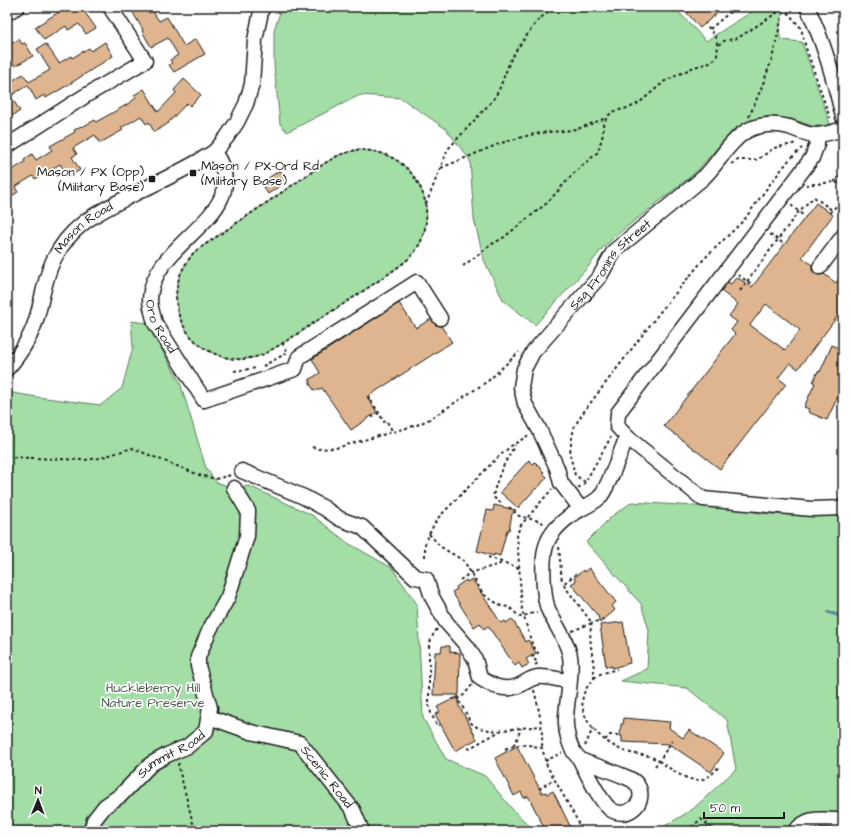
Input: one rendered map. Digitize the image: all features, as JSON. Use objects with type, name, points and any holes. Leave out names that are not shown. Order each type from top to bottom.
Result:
[{"type":"street","points":[[7,13],[17,7]]},
{"type":"street","points":[[7,146],[85,96],[145,61],[110,7]]},
{"type":"street","name":"Mason Road","points":[[7,369],[25,344],[32,330],[38,315],[46,278],[53,261],[68,237],[98,212],[177,173],[214,152],[227,138],[246,104],[252,84],[255,40],[262,7]]},
{"type":"street","points":[[580,760],[573,750],[566,725],[571,662],[570,654],[567,645],[548,609],[544,592],[546,544],[549,528],[594,503],[601,496],[610,477],[622,432],[618,413],[796,181],[812,158],[817,144],[813,138],[839,122],[826,52],[807,7]]},
{"type":"street","name":"Ssg Fronins Street","points":[[581,509],[565,487],[539,429],[525,404],[521,387],[524,369],[533,352],[600,276],[614,251],[703,178],[729,146],[742,134],[759,126],[774,125],[788,127],[813,138]]},
{"type":"street","name":"Oro Road","points":[[214,152],[219,160],[225,177],[223,196],[213,211],[165,260],[154,282],[150,299],[155,323],[204,400],[295,369],[299,357],[417,282],[440,318]]},
{"type":"street","points":[[820,267],[843,236]]},
{"type":"street","points":[[622,432],[703,499],[812,509],[843,508]]},
{"type":"street","points":[[236,478],[304,498],[324,508],[340,519],[362,527],[415,578],[426,579],[432,597],[446,622],[466,645],[475,659],[480,678],[494,686],[504,688],[517,687],[531,674],[540,677],[569,681]]},
{"type":"street","name":"Summit Road","points":[[91,831],[94,820],[105,806],[121,795],[151,764],[166,754],[188,746],[206,731],[210,708],[198,666],[198,657],[210,629],[228,597],[247,536],[248,511],[236,478]]},
{"type":"street","name":"Scenic Road","points":[[209,718],[251,732],[300,743],[353,810],[362,831]]},
{"type":"street","points":[[795,831],[800,826],[813,820],[843,820]]},
{"type":"path","points":[[426,205],[448,150],[497,95],[510,61],[517,49],[535,24],[552,7]]},
{"type":"path","points":[[710,29],[736,7]]},
{"type":"path","points":[[837,7],[843,17]]},
{"type":"path","points":[[718,45],[724,40],[738,38],[784,8]]},
{"type":"path","points":[[784,8],[801,28],[823,102],[839,122]]},
{"type":"path","points":[[749,130],[748,121],[750,112],[761,89],[772,59],[784,8]]},
{"type":"path","points":[[463,266],[492,244],[503,238],[547,203],[574,173],[598,152],[603,134],[603,125],[612,112],[631,107],[639,103],[664,81],[674,75],[694,67],[710,63],[716,58],[718,45],[716,37],[705,23]]},
{"type":"path","points":[[440,169],[501,143],[530,135],[580,128],[607,118]]},
{"type":"path","points":[[726,167],[738,160],[757,160],[774,148],[813,138]]},
{"type":"path","points":[[585,482],[575,475],[570,455],[574,427],[585,410],[660,312],[703,260],[744,220],[789,160],[813,138]]},
{"type":"path","points":[[356,150],[377,152],[396,159],[409,169],[424,194],[426,220],[424,233],[418,247],[409,259],[364,291],[282,343],[260,356],[246,359],[227,358],[211,353],[197,344],[185,330],[178,314],[176,296],[182,269],[194,252],[339,155],[356,150]]},
{"type":"path","points":[[834,182],[843,174]]},
{"type":"path","points":[[796,181],[802,185],[834,182],[843,184]]},
{"type":"path","points":[[740,291],[799,211],[814,197],[832,210]]},
{"type":"path","points":[[783,198],[805,217]]},
{"type":"path","points":[[830,213],[843,200]]},
{"type":"path","points":[[761,227],[784,244]]},
{"type":"path","points":[[730,268],[753,285]]},
{"type":"path","points":[[234,371],[257,368],[289,354],[282,343]]},
{"type":"path","points":[[312,447],[318,449],[336,448],[417,425],[488,381],[522,350],[527,349],[533,352]]},
{"type":"path","points":[[368,396],[384,422],[386,420],[393,432]]},
{"type":"path","points":[[372,416],[373,417],[378,413]]},
{"type":"path","points":[[425,557],[425,544],[428,534],[437,520],[496,459],[511,446],[539,429]]},
{"type":"path","points":[[576,831],[579,826],[577,820],[545,761],[542,748],[539,709],[531,674],[538,663],[532,657],[538,653],[532,644],[522,610],[516,534],[547,494],[565,487],[579,488],[622,432]]},
{"type":"path","points":[[501,503],[493,497],[496,483],[500,472],[516,444]]},
{"type":"path","points":[[7,457],[84,460],[100,458],[132,448],[199,475],[216,478],[236,478]]},
{"type":"path","points":[[509,507],[515,514],[539,520],[558,536],[562,583]]},
{"type":"path","points":[[428,534],[442,547],[464,561],[483,594],[501,606],[509,607],[520,617],[530,614]]},
{"type":"path","points":[[488,557],[519,568]]},
{"type":"path","points":[[460,580],[470,573],[500,564],[501,561]]},
{"type":"path","points":[[576,574],[563,584],[592,623],[590,637],[594,678]]},
{"type":"path","points":[[577,629],[604,619]]},
{"type":"path","points":[[440,725],[437,726],[429,706],[428,653],[433,635],[439,626],[446,622]]},
{"type":"path","points":[[617,669],[600,674],[594,678],[586,688],[582,703],[584,714],[593,728],[605,740],[628,752],[650,755],[675,773],[686,778],[699,780],[706,779],[713,775],[719,766]]},
{"type":"path","points":[[452,699],[457,699],[464,695],[480,678]]},
{"type":"path","points":[[457,699],[463,705],[468,719],[474,727],[499,731],[541,726]]},
{"type":"path","points":[[512,746],[516,742],[521,728]]},
{"type":"path","points":[[585,746],[593,728]]},
{"type":"path","points":[[468,749],[499,731]]},
{"type":"path","points":[[605,740],[610,735],[620,735]]},
{"type":"path","points":[[655,766],[672,741]]},
{"type":"path","points":[[505,749],[521,744],[542,748]]},
{"type":"path","points":[[188,746],[178,765],[194,831]]},
{"type":"path","points":[[545,761],[562,753]]},
{"type":"path","points":[[539,789],[554,779]]},
{"type":"path","points":[[687,831],[701,819],[715,831]]},
{"type":"green space","points":[[282,7],[674,7],[706,41],[759,7],[780,7],[783,9],[779,32],[781,40],[802,42],[830,124],[825,126],[812,126],[792,119],[769,116],[748,121],[734,129],[695,173],[614,237],[535,325],[503,300],[484,260],[474,219],[470,160],[446,129],[401,98],[360,95],[287,132],[280,124],[274,65],[274,30]]},
{"type":"green space","points":[[356,150],[376,152],[394,159],[410,171],[421,189],[424,196],[426,210],[425,226],[424,233],[418,247],[412,255],[379,281],[262,355],[245,359],[230,358],[217,355],[204,348],[193,339],[185,328],[179,316],[176,302],[179,277],[194,252],[325,163],[339,155]]},
{"type":"green space","name":"Huckleberry Hill Nature Preserve","points":[[131,321],[147,323],[180,382],[206,468],[216,482],[234,488],[249,486],[312,515],[348,543],[392,568],[417,604],[423,718],[446,759],[485,776],[513,810],[535,831],[7,831],[7,392],[101,405],[122,388],[133,347]]},
{"type":"green space","points":[[632,502],[727,508],[768,514],[815,516],[843,514],[843,831],[657,831],[693,809],[736,769],[727,720],[687,688],[621,681],[647,669],[649,630],[641,604],[586,542],[612,516]]},
{"type":"building","points":[[60,7],[81,7],[96,28],[86,34],[79,24],[68,30],[66,26],[44,40],[35,27],[62,10]]},
{"type":"building","points":[[138,7],[150,7],[159,21],[167,17],[184,46],[196,39],[205,54],[174,72],[169,65],[172,63],[170,60],[178,55],[168,38],[151,47],[132,11]]},
{"type":"building","points":[[682,7],[712,7],[717,13],[700,28]]},
{"type":"building","points":[[7,34],[13,43],[19,39],[22,44],[25,43],[33,56],[15,66],[7,53]]},
{"type":"building","points":[[105,42],[113,56],[46,98],[44,95],[36,100],[28,85],[12,95],[7,86],[7,84],[23,74],[29,82],[50,70],[37,49],[46,44],[59,63],[71,56],[72,58],[89,48],[91,51]]},
{"type":"building","points":[[184,79],[201,95],[190,106],[187,103],[166,125],[154,132],[149,122],[146,124],[141,116],[121,128],[123,130],[100,143],[95,135],[73,148],[77,154],[72,157],[80,170],[68,177],[60,164],[35,179],[33,176],[15,187],[18,192],[10,197],[7,192],[7,173],[25,162],[24,160],[32,154],[36,160],[52,150],[50,146],[75,132],[74,130],[95,120],[96,122],[128,104],[136,98],[134,95],[144,89],[158,112],[176,93],[174,90]]},
{"type":"building","points":[[7,90],[20,111],[7,119]]},
{"type":"building","points":[[280,170],[287,181],[268,194],[261,183]]},
{"type":"building","points":[[816,203],[833,215],[802,257],[812,265],[812,270],[815,274],[824,274],[836,283],[843,273],[843,309],[798,369],[790,363],[778,378],[786,384],[720,469],[664,426],[735,334],[731,330],[737,322],[729,316],[738,304],[721,291],[728,282],[731,284],[738,278],[752,287]],"holes":[[[766,304],[800,330],[785,350],[750,325]]]},
{"type":"building","points":[[399,303],[416,328],[431,319],[436,325],[441,326],[452,342],[367,397],[377,412],[351,430],[322,388],[314,390],[310,384],[310,379],[320,373],[312,359]]},
{"type":"building","points":[[832,345],[843,350],[843,385],[827,420],[808,412],[809,409],[804,407],[815,383],[813,382],[818,371],[820,372]]},
{"type":"building","points":[[529,460],[533,464],[535,462],[547,477],[518,508],[500,492]]},
{"type":"building","points":[[494,505],[516,510],[512,514],[509,530],[507,530],[500,556],[494,554],[494,556],[477,551],[487,510],[493,511]]},
{"type":"building","points":[[589,568],[616,602],[612,606],[615,610],[600,623],[598,616],[571,584],[576,581],[574,578],[583,570],[584,572]]},
{"type":"building","points":[[472,579],[501,623],[505,621],[506,623],[512,619],[526,642],[528,640],[536,653],[526,659],[529,664],[522,668],[519,663],[515,666],[488,626],[484,629],[480,623],[474,627],[452,592],[466,580],[467,582]]},
{"type":"building","points":[[623,622],[630,663],[612,668],[612,666],[606,667],[600,625]]},
{"type":"building","points":[[442,646],[450,646],[450,652],[460,653],[459,695],[433,695],[435,652],[441,652]]},
{"type":"building","points":[[459,696],[458,704],[477,739],[455,751],[435,714],[440,712],[437,707]]},
{"type":"building","points":[[624,718],[670,722],[669,728],[683,738],[689,730],[724,753],[711,772],[669,744],[622,742],[622,736],[620,736],[621,724],[623,724]]},
{"type":"building","points":[[517,746],[542,793],[546,792],[547,794],[553,791],[571,828],[565,831],[546,831],[528,796],[524,798],[521,792],[514,796],[495,758]]},
{"type":"waterway","points":[[828,612],[843,617]]},
{"type":"place","name":"Mason / PX-Ord Rd (Military Base)","points":[[193,173]]},
{"type":"place","name":"Mason / PX (Opp) (Military Base)","points":[[152,179]]}]
